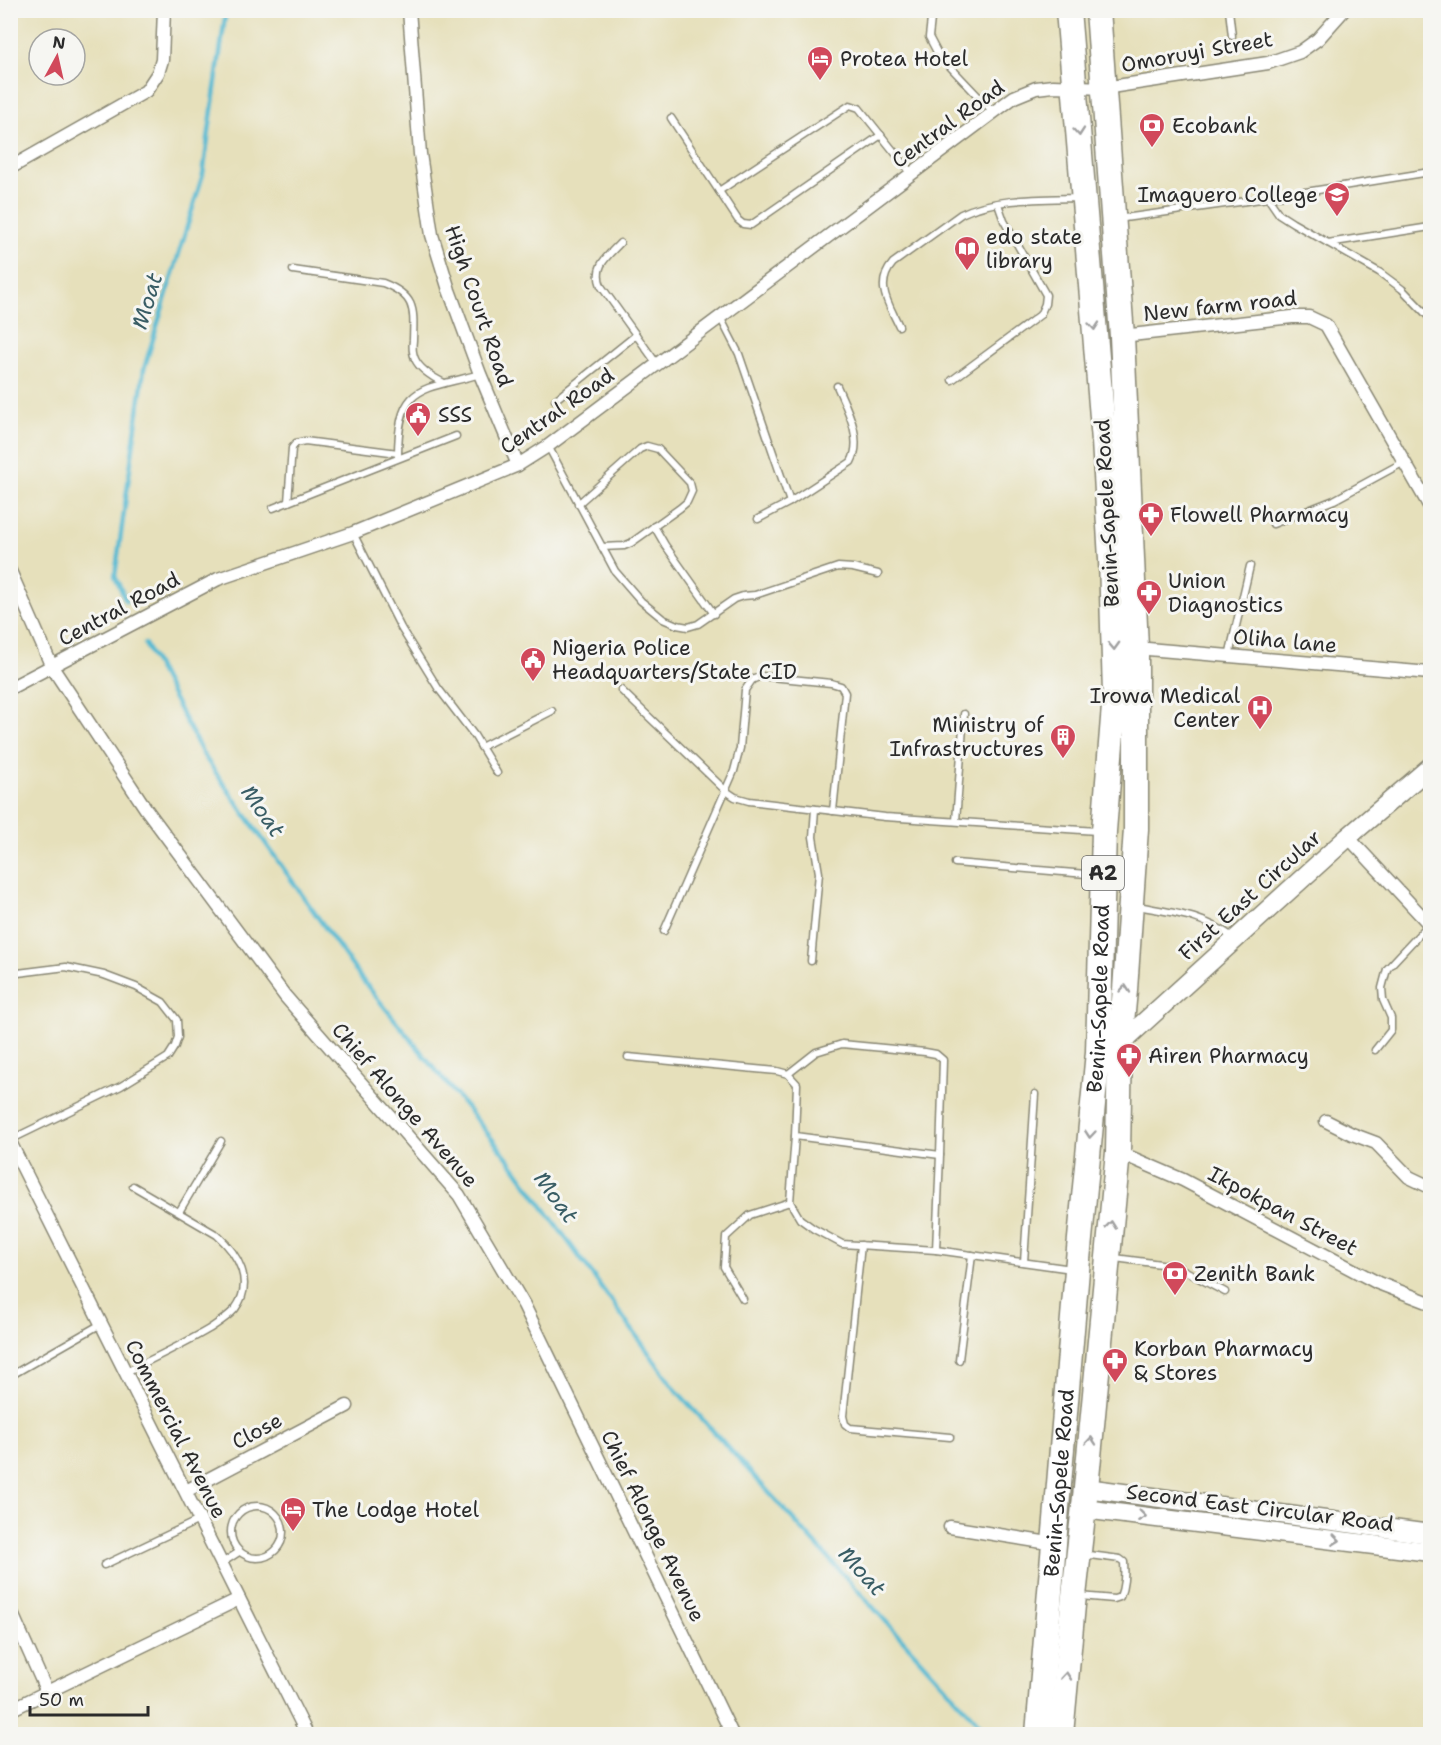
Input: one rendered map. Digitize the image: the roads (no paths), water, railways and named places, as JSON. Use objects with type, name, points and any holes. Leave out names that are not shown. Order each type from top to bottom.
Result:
[{"type":"highway","name":"Benin-Sapele Road","points":[[1038,1734],[1055,1544],[1095,1268],[1118,1152],[1109,1048],[1103,876],[1115,683],[1111,559],[1104,441],[1068,10]]},
{"type":"highway","name":"Benin-Sapele Road","points":[[1061,1734],[1085,1499],[1095,1268],[1109,1048],[1131,905],[1136,829],[1136,648],[1122,336],[1098,10]]},
{"type":"main road","name":"First East Circular","points":[[1109,1048],[1236,939],[1348,837],[1431,767]]},
{"type":"main road","name":"Second East Circular Road","points":[[1085,1499],[1431,1534]]},
{"type":"main road","name":"Second East Circular Road","points":[[1085,1499],[1431,1552]]},
{"type":"street","points":[[10,168],[146,91],[158,73],[162,60],[164,10]]},
{"type":"street","name":"High Court Road","points":[[409,10],[420,154],[432,235],[448,290],[518,465]]},
{"type":"street","name":"Omoruyi Street","points":[[1076,88],[1104,88],[1268,63],[1300,51],[1318,39],[1344,10]]},
{"type":"street","name":"Central Road","points":[[10,688],[218,579],[352,533],[518,465],[548,446],[1014,97],[1036,88],[1053,86],[1076,88]]},
{"type":"street","name":"New farm road","points":[[1122,336],[1293,317],[1310,317],[1326,325],[1431,507]]},
{"type":"street","name":"Chief Alonge Avenue","points":[[10,571],[52,667],[146,809],[285,996],[459,1196],[524,1305],[732,1734]]},
{"type":"street","name":"Oliha lane","points":[[1136,648],[1431,673]]},
{"type":"street","points":[[1348,837],[1430,924]]},
{"type":"street","points":[[1326,1121],[1376,1143],[1409,1177],[1431,1187]]},
{"type":"street","name":"Commercial Avenue","points":[[10,1141],[307,1734]]},
{"type":"street","name":"Ikpokpan Street","points":[[1118,1152],[1183,1180],[1378,1283],[1431,1303]]},
{"type":"street","name":"Close","points":[[186,1491],[347,1406]]},
{"type":"street","points":[[950,1527],[1055,1544]]},
{"type":"street","points":[[10,1710],[239,1599]]},
{"type":"street","points":[[10,1609],[47,1692]]},
{"type":"lane","points":[[932,10],[929,37],[938,54],[994,113]]},
{"type":"lane","points":[[1229,10],[1232,36]]},
{"type":"lane","points":[[719,191],[850,105],[859,108],[912,174]]},
{"type":"lane","points":[[671,118],[738,220],[743,224],[754,225],[880,135]]},
{"type":"lane","points":[[1114,219],[1268,198],[1431,172]]},
{"type":"lane","points":[[899,326],[884,293],[883,282],[887,270],[893,263],[961,214],[971,209],[1016,200],[1084,198]]},
{"type":"lane","points":[[1268,198],[1279,214],[1302,230],[1379,272],[1402,289],[1431,318]]},
{"type":"lane","points":[[952,380],[1028,325],[1040,315],[1045,304],[1046,295],[1004,221],[998,204]]},
{"type":"lane","points":[[1328,243],[1431,226]]},
{"type":"lane","points":[[620,243],[604,260],[598,270],[598,278],[601,286],[657,364]]},
{"type":"lane","points":[[293,270],[383,283],[400,291],[405,295],[413,310],[412,349],[415,358],[429,374],[444,382]]},
{"type":"lane","points":[[720,317],[739,354],[790,502]]},
{"type":"lane","points":[[555,400],[636,336]]},
{"type":"lane","points":[[398,456],[400,420],[408,403],[417,393],[444,382],[457,381],[480,374]]},
{"type":"lane","points":[[759,519],[790,502],[850,462],[854,456],[854,436],[849,415],[837,386]]},
{"type":"lane","points":[[273,508],[398,456],[456,436]]},
{"type":"lane","points":[[288,502],[292,448],[296,443],[305,441],[398,456]]},
{"type":"lane","points":[[548,446],[615,572],[641,601],[663,619],[677,625],[688,627],[698,624],[734,599],[755,595],[838,567],[878,574]]},
{"type":"lane","points":[[579,504],[640,449],[647,446],[658,449],[690,483],[692,492],[687,502],[631,543],[624,546],[602,547]]},
{"type":"lane","points":[[1273,525],[1334,500],[1405,462]]},
{"type":"lane","points":[[654,526],[714,614]]},
{"type":"lane","points":[[352,533],[401,628],[438,688],[461,716],[497,773]]},
{"type":"lane","points":[[1229,656],[1250,566]]},
{"type":"lane","points":[[663,931],[734,771],[740,748],[745,690],[752,680],[761,676],[841,686],[845,693],[832,811]]},
{"type":"lane","points":[[621,690],[735,797],[749,801],[885,817],[1104,831]]},
{"type":"lane","points":[[481,747],[552,711]]},
{"type":"lane","points":[[956,821],[963,714]]},
{"type":"lane","points":[[811,961],[819,873],[813,837],[815,809]]},
{"type":"lane","points":[[955,863],[1103,876]]},
{"type":"lane","points":[[1131,905],[1203,920],[1219,927],[1236,939]]},
{"type":"lane","points":[[1375,1050],[1391,1030],[1391,1018],[1383,1000],[1382,988],[1387,969],[1430,924]]},
{"type":"lane","points":[[10,974],[66,967],[104,975],[136,987],[163,1002],[177,1020],[178,1037],[168,1057],[121,1086],[10,1141]]},
{"type":"lane","points":[[788,1074],[816,1052],[843,1044],[936,1054],[943,1060],[936,1250]]},
{"type":"lane","points":[[628,1058],[777,1071],[788,1074],[797,1084],[790,1202],[800,1219],[842,1244],[936,1250],[1024,1262],[1095,1268],[1176,1266],[1225,1292]]},
{"type":"lane","points":[[1024,1262],[1035,1094]]},
{"type":"lane","points":[[795,1136],[940,1155]]},
{"type":"lane","points":[[179,1212],[221,1141]]},
{"type":"lane","points":[[125,1372],[188,1342],[223,1320],[241,1299],[244,1287],[240,1263],[218,1235],[133,1186]]},
{"type":"lane","points":[[743,1299],[724,1267],[726,1237],[750,1215],[790,1202]]},
{"type":"lane","points":[[861,1245],[843,1416],[845,1424],[850,1428],[950,1437]]},
{"type":"lane","points":[[959,1360],[972,1255]]},
{"type":"lane","points":[[10,1376],[101,1324]]},
{"type":"lane","points":[[262,1506],[274,1512],[282,1523],[283,1537],[277,1549],[266,1557],[252,1558],[239,1552],[232,1540],[231,1527],[237,1514],[248,1507],[262,1506]]},
{"type":"lane","points":[[104,1565],[200,1520]]},
{"type":"lane","points":[[222,1564],[239,1552]]},
{"type":"lane","points":[[1074,1595],[1114,1599],[1120,1597],[1122,1593],[1124,1562],[1120,1559],[1079,1553]]},
{"type":"waterway","name":"Moat","points":[[126,601],[115,576],[144,369],[203,174],[226,10]]},
{"type":"waterway","name":"Moat","points":[[145,644],[204,756],[360,977],[510,1161],[675,1389],[988,1734]]},
{"type":"place","name":"Protea Hotel","points":[[820,82]]},
{"type":"place","name":"Ecobank","points":[[1152,149]]},
{"type":"place","name":"Imaguero College","points":[[1337,218]]},
{"type":"place","name":"edo state library","points":[[967,272]]},
{"type":"place","name":"SSS","points":[[418,438]]},
{"type":"place","name":"Flowell Pharmacy","points":[[1151,538]]},
{"type":"place","name":"Union Diagnostics","points":[[1149,616]]},
{"type":"place","name":"Nigeria Police Headquarters/State CID","points":[[533,683]]},
{"type":"place","name":"Irowa Medical Center","points":[[1260,731]]},
{"type":"place","name":"Ministry of Infrastructures","points":[[1063,760]]},
{"type":"place","name":"Airen Pharmacy","points":[[1129,1079]]},
{"type":"place","name":"Zenith Bank","points":[[1175,1297]]},
{"type":"place","name":"Korban Pharmacy & Stores","points":[[1115,1384]]},
{"type":"place","name":"The Lodge Hotel","points":[[293,1533]]}]
